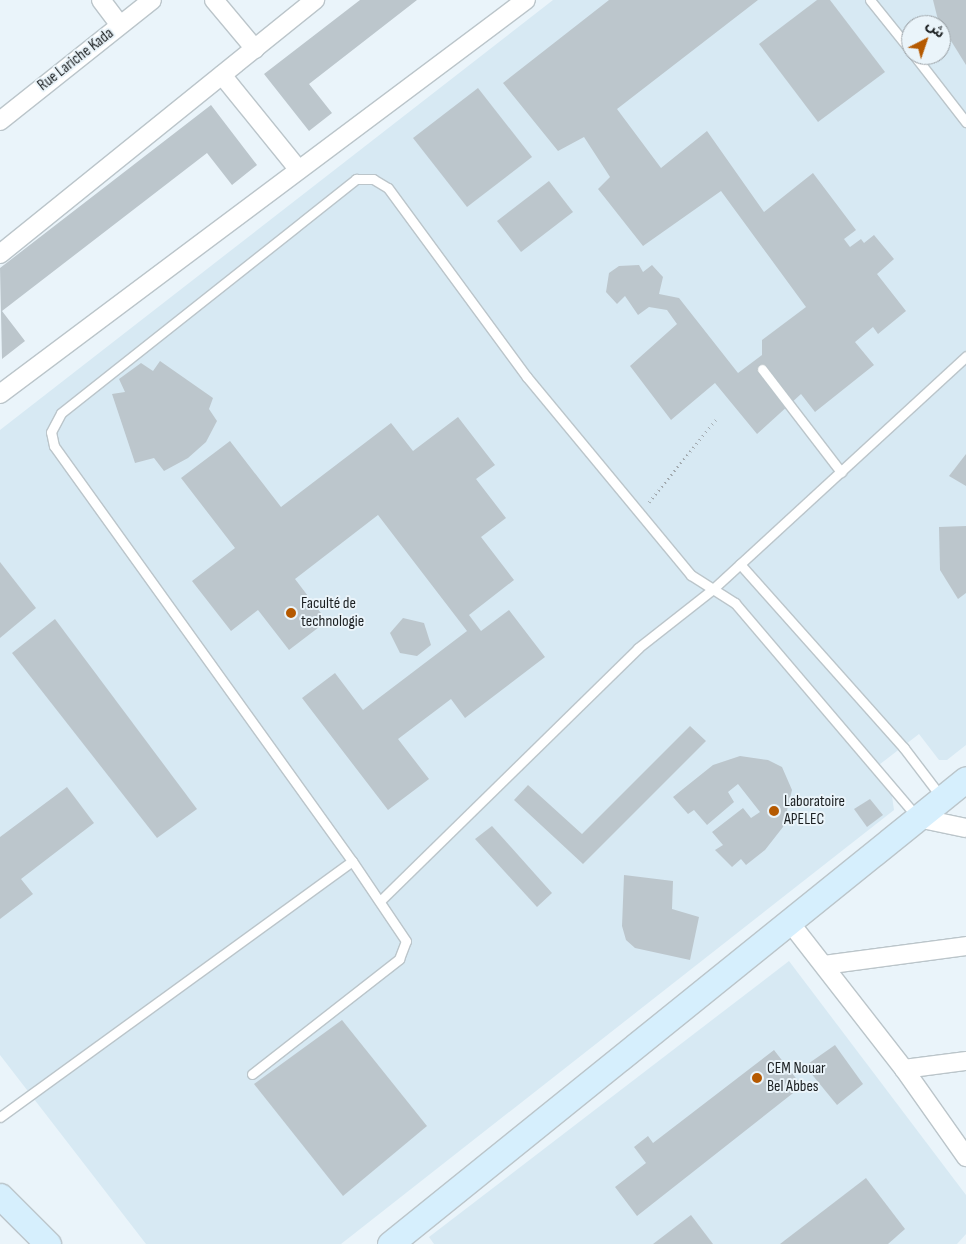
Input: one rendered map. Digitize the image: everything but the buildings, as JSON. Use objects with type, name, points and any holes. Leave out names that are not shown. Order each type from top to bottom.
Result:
[{"type":"street","points":[[101,0],[120,25]]},
{"type":"street","name":"Rue Lariche Kada","points":[[0,121],[152,0]]},
{"type":"street","points":[[214,0],[255,49]]},
{"type":"street","points":[[0,254],[315,0]]},
{"type":"street","points":[[0,394],[526,0]]},
{"type":"street","points":[[222,75],[299,170]]},
{"type":"street","points":[[390,1244],[788,920],[966,779]]},
{"type":"street","points":[[943,798],[959,826]]},
{"type":"street","points":[[918,818],[959,826]]},
{"type":"street","points":[[788,920],[904,1069],[966,1157]]},
{"type":"street","points":[[824,965],[966,946]]},
{"type":"street","points":[[904,1069],[966,1061]]},
{"type":"street","points":[[0,1196],[48,1244]]},
{"type":"lane","points":[[870,0],[901,39]]},
{"type":"lane","points":[[922,65],[966,122]]},
{"type":"lane","points":[[252,1074],[403,954],[406,941],[352,861],[54,446],[51,432],[56,418],[348,183],[356,179],[373,179],[388,188],[527,377],[691,575],[735,603],[918,818]]},
{"type":"lane","points":[[380,901],[638,648],[713,589],[966,356]]},
{"type":"lane","points":[[762,369],[841,472]]},
{"type":"lane","points":[[740,564],[904,748],[943,798]]},
{"type":"lane","points":[[0,1117],[352,861]]},
{"type":"path","points":[[640,514],[718,417]]},
{"type":"shaded area","points":[[553,0],[966,0],[966,745],[947,760],[939,760],[919,734],[875,768],[892,796],[894,810],[341,1244],[146,1244],[0,1055],[0,430]]},
{"type":"shaded area","name":"CEM Nouar Bel Abbes","points":[[789,961],[966,1195],[966,1234],[957,1244],[434,1244],[429,1237]]},
{"type":"place","name":"Faculté de technologie","points":[[291,613]]},
{"type":"place","name":"Laboratoire APELEC","points":[[774,811]]},
{"type":"place","name":"CEM Nouar Bel Abbes","points":[[757,1078]]}]
